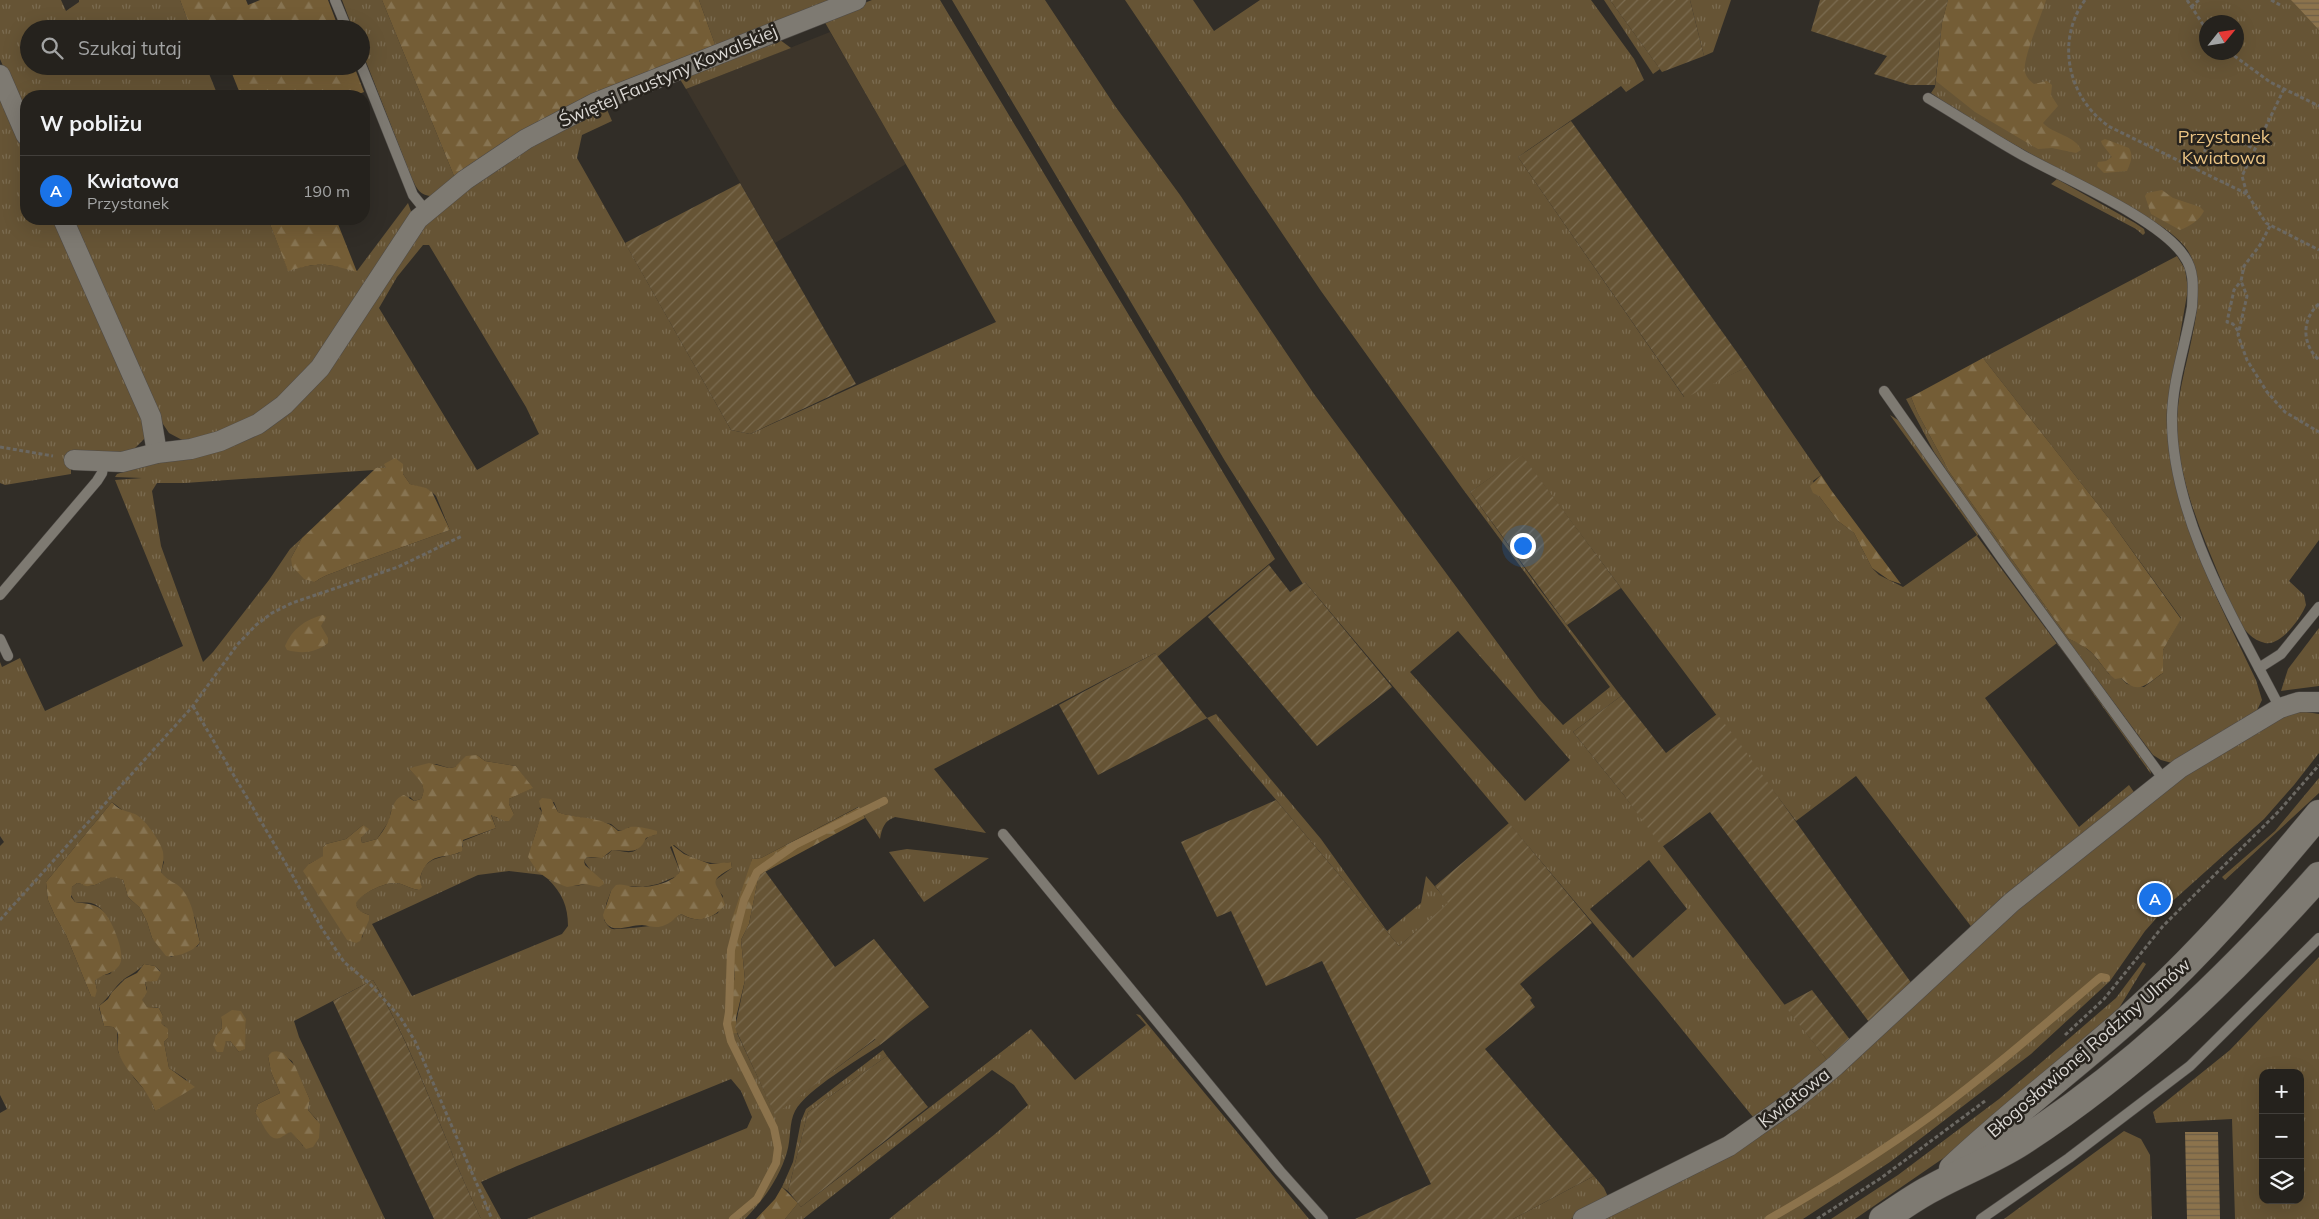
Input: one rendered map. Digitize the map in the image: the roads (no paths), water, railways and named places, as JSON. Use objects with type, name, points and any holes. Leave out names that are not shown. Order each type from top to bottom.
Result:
[{"type":"main road","name":"Błogosławionej Rodziny Ulmów","points":[[1934,1187],[1976,1147],[2053,1084],[2209,941],[2319,814]]},
{"type":"main road","name":"Błogosławionej Rodziny Ulmów","points":[[1883,1219],[1934,1187],[1985,1163],[2021,1142],[2143,1052],[2234,968],[2319,876]]},
{"type":"street","name":"Świętej Faustyny Kowalskiej","points":[[74,460],[104,462],[130,460],[157,453],[191,449],[220,441],[248,430],[284,406],[329,355],[403,241],[426,212],[504,153],[579,111],[856,0]]},
{"type":"street","points":[[0,75],[20,121]]},
{"type":"street","points":[[66,225],[151,417],[157,453]]},
{"type":"street","name":"Kwiatowa","points":[[1583,1219],[1729,1146],[1793,1101],[1828,1072],[2012,902],[2164,780],[2205,752],[2280,708],[2299,702],[2319,702]]},
{"type":"lane","points":[[335,0],[343,20]]},
{"type":"lane","points":[[365,75],[413,195],[426,212]]},
{"type":"lane","points":[[1928,98],[1976,129],[2148,225],[2177,247],[2184,255],[2191,270],[2193,292],[2172,413],[2172,453],[2181,488],[2199,539],[2237,628],[2280,708]]},
{"type":"lane","points":[[1884,391],[2003,560],[2164,780]]},
{"type":"lane","points":[[0,595],[96,481],[102,473],[104,462]]},
{"type":"lane","points":[[2259,668],[2281,654],[2319,607]]},
{"type":"lane","points":[[0,639],[8,656]]},
{"type":"lane","points":[[1003,834],[1280,1171],[1322,1219]]},
{"type":"lane","points":[[1981,1219],[2061,1164],[2190,1066],[2319,938]]},
{"type":"waterway","points":[[733,1219],[757,1199],[776,1163],[778,1148],[774,1128],[731,1041],[727,1024],[731,950],[744,900],[757,872],[795,845],[884,801]]},
{"type":"waterway","points":[[1769,1219],[1811,1195],[1912,1129],[1995,1066],[2097,980],[2101,977],[2106,978]]},
{"type":"place","name":"Kwiatowa","points":[[2155,899]]},
{"type":"park label","name":"Przystanek Kwiatowa","points":[[2224,147]]}]
